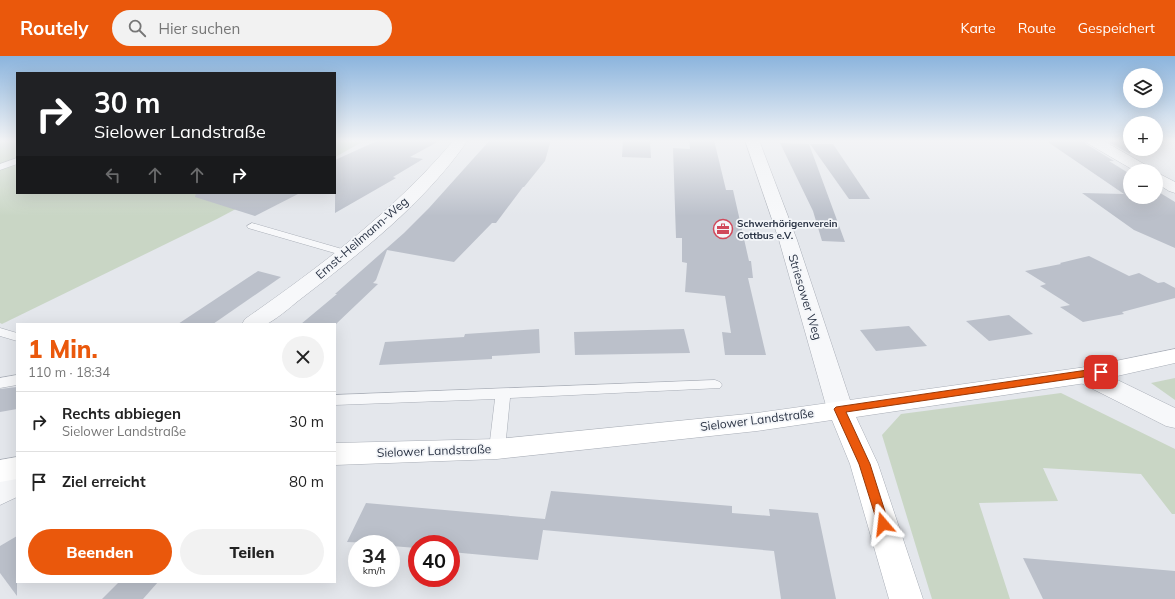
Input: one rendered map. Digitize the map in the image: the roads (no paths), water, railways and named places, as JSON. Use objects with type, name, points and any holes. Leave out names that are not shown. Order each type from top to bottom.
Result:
[{"type":"main road","name":"Sielower Landstraße","points":[[336,454],[497,449],[757,422],[1086,375],[1175,356]]},
{"type":"main road","points":[[840,409],[864,464],[906,599]]},
{"type":"main road","points":[[0,472],[16,468]]},
{"type":"street","name":"Ernst-Heilmann-Weg","points":[[254,323],[307,285],[396,212],[441,165]]},
{"type":"street","name":"Striesower Weg","points":[[762,165],[783,223],[840,409]]},
{"type":"street","points":[[1163,181],[1175,188]]},
{"type":"street","points":[[1086,375],[1175,419]]},
{"type":"street","points":[[0,493],[16,484]]},
{"type":"lane","points":[[252,226],[345,253]]},
{"type":"lane","points":[[0,332],[16,337]]},
{"type":"lane","points":[[0,383],[16,380]]},
{"type":"lane","points":[[336,400],[715,385]]},
{"type":"lane","points":[[497,449],[503,393]]},
{"type":"place","name":"Schwerhörigenverein Cottbus e.V.","points":[[723,229]]}]
